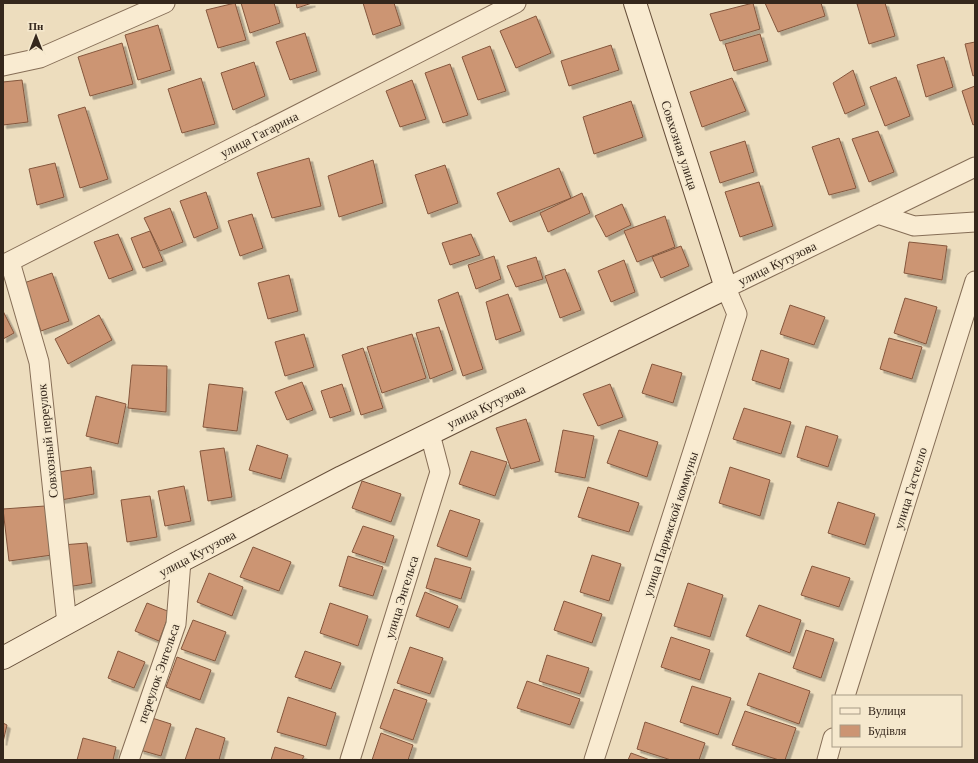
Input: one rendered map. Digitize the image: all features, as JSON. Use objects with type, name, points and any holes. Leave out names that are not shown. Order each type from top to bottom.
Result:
[{"type":"main road","name":"Совхозная улица","points":[[635,3],[726,288]]},
{"type":"main road","name":"улица Кутузова","points":[[3,658],[181,561],[342,476],[726,288]]},
{"type":"street","points":[[3,66],[40,58],[165,3]]},
{"type":"street","name":"улица Гагарина","points":[[7,264],[516,3]]},
{"type":"street","name":"улица Кутузова","points":[[726,288],[975,167]]},
{"type":"street","points":[[878,214],[914,226],[975,222]]},
{"type":"street","name":"Совхозный переулок","points":[[7,264],[39,362],[67,624]]},
{"type":"street","name":"улица Гастелло","points":[[845,695],[975,281]]},
{"type":"street","name":"улица Парижской коммуны","points":[[594,760],[737,314],[726,288]]},
{"type":"street","name":"улица Энгельса","points":[[350,760],[440,472],[430,434]]},
{"type":"street","name":"переулок Энгельса","points":[[129,760],[176,624],[181,561]]},
{"type":"street","points":[[827,760],[832,742]]},
{"type":"building","points":[[235,3],[246,40],[218,48],[206,10]]},
{"type":"building","points":[[241,3],[274,3],[280,23],[250,33]]},
{"type":"building","points":[[296,3],[312,3],[297,8]]},
{"type":"building","points":[[363,3],[394,3],[401,25],[373,35]]},
{"type":"building","points":[[753,3],[760,29],[720,41],[710,14]]},
{"type":"building","points":[[765,3],[821,3],[825,16],[778,32]]},
{"type":"building","points":[[885,3],[895,36],[869,44],[857,4]]},
{"type":"building","points":[[536,16],[551,53],[516,68],[500,31]]},
{"type":"building","points":[[158,25],[171,70],[138,80],[125,35]]},
{"type":"building","points":[[305,33],[317,71],[290,80],[276,42]]},
{"type":"building","points":[[760,34],[768,61],[734,71],[725,44]]},
{"type":"building","points":[[975,42],[975,75],[973,76],[965,44]]},
{"type":"building","points":[[122,43],[133,84],[90,96],[78,57]]},
{"type":"building","points":[[611,45],[619,70],[569,86],[561,61]]},
{"type":"building","points":[[490,46],[506,91],[478,100],[462,57]]},
{"type":"building","points":[[944,57],[953,87],[926,97],[917,65]]},
{"type":"building","points":[[254,62],[265,96],[233,110],[221,73]]},
{"type":"building","points":[[450,64],[468,115],[443,123],[425,73]]},
{"type":"building","points":[[853,70],[865,105],[845,114],[833,83]]},
{"type":"building","points":[[896,77],[910,116],[885,126],[870,87]]},
{"type":"building","points":[[201,78],[215,124],[182,133],[168,89]]},
{"type":"building","points":[[732,78],[746,111],[702,127],[690,92]]},
{"type":"building","points":[[22,80],[28,122],[3,125],[3,82]]},
{"type":"building","points":[[412,80],[426,119],[400,127],[386,91]]},
{"type":"building","points":[[975,86],[975,124],[973,125],[962,91]]},
{"type":"building","points":[[631,101],[643,137],[594,154],[583,117]]},
{"type":"building","points":[[85,107],[108,179],[80,188],[58,115]]},
{"type":"building","points":[[878,131],[894,172],[869,182],[852,139]]},
{"type":"building","points":[[839,138],[856,188],[829,195],[812,147]]},
{"type":"building","points":[[745,141],[754,172],[720,183],[710,152]]},
{"type":"building","points":[[309,158],[321,206],[272,218],[257,173]]},
{"type":"building","points":[[373,160],[383,203],[339,217],[328,176]]},
{"type":"building","points":[[55,163],[64,197],[37,205],[29,169]]},
{"type":"building","points":[[445,165],[458,203],[428,214],[415,175]]},
{"type":"building","points":[[559,168],[571,198],[510,222],[497,193]]},
{"type":"building","points":[[759,182],[773,226],[740,237],[725,192]]},
{"type":"building","points":[[206,192],[218,228],[194,238],[180,201]]},
{"type":"building","points":[[582,193],[590,213],[548,232],[540,213]]},
{"type":"building","points":[[622,204],[631,225],[606,237],[595,216]]},
{"type":"building","points":[[170,208],[183,242],[160,251],[144,218]]},
{"type":"building","points":[[252,214],[263,248],[240,256],[228,221]]},
{"type":"building","points":[[665,216],[675,247],[637,262],[624,231]]},
{"type":"building","points":[[150,231],[163,261],[143,268],[131,238]]},
{"type":"building","points":[[118,234],[133,270],[109,279],[94,242]]},
{"type":"building","points":[[471,234],[480,255],[450,265],[442,243]]},
{"type":"building","points":[[909,242],[947,246],[942,280],[904,273]]},
{"type":"building","points":[[681,246],[689,266],[661,278],[652,257]]},
{"type":"building","points":[[494,256],[501,279],[476,289],[468,265]]},
{"type":"building","points":[[536,257],[543,279],[516,287],[507,266]]},
{"type":"building","points":[[624,260],[635,292],[611,302],[598,271]]},
{"type":"building","points":[[565,269],[581,310],[560,318],[545,276]]},
{"type":"building","points":[[52,273],[69,321],[41,331],[24,283]]},
{"type":"building","points":[[289,275],[298,311],[268,319],[258,283]]},
{"type":"building","points":[[458,292],[483,369],[463,376],[438,300]]},
{"type":"building","points":[[508,294],[521,331],[496,340],[486,302]]},
{"type":"building","points":[[905,298],[937,307],[926,344],[894,333]]},
{"type":"building","points":[[790,305],[825,317],[814,345],[780,334]]},
{"type":"building","points":[[3,311],[14,333],[3,339]]},
{"type":"building","points":[[99,315],[112,340],[68,364],[55,339]]},
{"type":"building","points":[[439,327],[453,370],[430,379],[416,333]]},
{"type":"building","points":[[304,334],[314,367],[285,376],[275,342]]},
{"type":"building","points":[[412,334],[426,378],[382,393],[367,347]]},
{"type":"building","points":[[889,338],[922,347],[912,379],[880,369]]},
{"type":"building","points":[[363,348],[383,408],[361,415],[342,355]]},
{"type":"building","points":[[761,350],[789,359],[780,389],[752,380]]},
{"type":"building","points":[[652,364],[682,373],[673,403],[642,393]]},
{"type":"building","points":[[132,365],[167,366],[166,412],[128,408]]},
{"type":"building","points":[[302,382],[313,410],[287,420],[275,392]]},
{"type":"building","points":[[209,384],[243,388],[237,431],[203,427]]},
{"type":"building","points":[[342,384],[351,411],[330,418],[321,391]]},
{"type":"building","points":[[610,384],[623,417],[598,426],[583,394]]},
{"type":"building","points":[[96,396],[126,404],[118,444],[86,436]]},
{"type":"building","points":[[744,408],[791,422],[781,454],[733,439]]},
{"type":"building","points":[[526,419],[540,461],[511,469],[496,428]]},
{"type":"building","points":[[806,426],[838,436],[828,467],[797,457]]},
{"type":"building","points":[[563,430],[594,436],[585,478],[555,472]]},
{"type":"building","points":[[619,430],[658,442],[647,477],[607,463]]},
{"type":"building","points":[[257,445],[288,455],[281,479],[249,470]]},
{"type":"building","points":[[224,448],[232,497],[208,501],[200,451]]},
{"type":"building","points":[[471,451],[507,462],[495,496],[459,484]]},
{"type":"building","points":[[91,467],[94,494],[61,500],[58,472]]},
{"type":"building","points":[[730,467],[770,480],[760,516],[719,503]]},
{"type":"building","points":[[362,481],[401,494],[391,522],[352,508]]},
{"type":"building","points":[[184,486],[191,521],[165,526],[158,491]]},
{"type":"building","points":[[588,487],[639,503],[629,532],[578,517]]},
{"type":"building","points":[[150,496],[157,537],[127,542],[121,500]]},
{"type":"building","points":[[838,502],[875,514],[865,545],[828,533]]},
{"type":"building","points":[[45,506],[52,555],[9,561],[3,509]]},
{"type":"building","points":[[450,510],[480,520],[467,557],[437,546]]},
{"type":"building","points":[[363,526],[394,536],[385,563],[352,552]]},
{"type":"building","points":[[87,543],[92,583],[67,587],[62,545]]},
{"type":"building","points":[[253,547],[291,562],[279,591],[240,577]]},
{"type":"building","points":[[592,555],[621,564],[609,601],[580,592]]},
{"type":"building","points":[[348,556],[383,567],[373,596],[339,586]]},
{"type":"building","points":[[435,558],[471,568],[461,599],[426,588]]},
{"type":"building","points":[[812,566],[850,578],[839,607],[801,595]]},
{"type":"building","points":[[209,573],[243,587],[232,616],[197,602]]},
{"type":"building","points":[[688,583],[723,595],[710,637],[674,626]]},
{"type":"building","points":[[425,592],[458,606],[449,628],[416,616]]},
{"type":"building","points":[[564,601],[602,614],[592,643],[554,630]]},
{"type":"building","points":[[147,603],[170,612],[159,641],[135,631]]},
{"type":"building","points":[[330,603],[368,616],[358,646],[320,633]]},
{"type":"building","points":[[759,605],[801,620],[790,653],[746,636]]},
{"type":"building","points":[[193,620],[226,632],[215,661],[181,649]]},
{"type":"building","points":[[806,630],[834,639],[821,678],[793,668]]},
{"type":"building","points":[[671,637],[710,650],[700,680],[661,667]]},
{"type":"building","points":[[410,647],[443,658],[430,694],[397,683]]},
{"type":"building","points":[[118,651],[145,662],[134,688],[108,678]]},
{"type":"building","points":[[305,651],[341,663],[331,689],[295,677]]},
{"type":"building","points":[[547,655],[589,668],[580,694],[539,681]]},
{"type":"building","points":[[177,657],[211,670],[200,700],[166,687]]},
{"type":"building","points":[[759,673],[810,691],[799,724],[747,705]]},
{"type":"building","points":[[527,681],[580,699],[570,725],[517,708]]},
{"type":"building","points":[[692,686],[731,698],[718,735],[680,722]]},
{"type":"building","points":[[394,689],[427,700],[413,740],[380,728]]},
{"type":"building","points":[[288,697],[336,713],[326,746],[277,732]]},
{"type":"building","points":[[745,711],[796,728],[785,760],[779,760],[732,745]]},
{"type":"building","points":[[149,717],[171,724],[161,756],[140,750]]},
{"type":"building","points":[[645,722],[705,743],[699,760],[671,760],[637,749]]},
{"type":"building","points":[[3,723],[7,725],[3,742]]},
{"type":"building","points":[[196,728],[225,738],[219,760],[185,760]]},
{"type":"building","points":[[381,733],[413,745],[408,760],[372,760]]},
{"type":"building","points":[[83,738],[116,747],[113,760],[77,760]]},
{"type":"building","points":[[275,747],[304,756],[302,760],[271,760]]},
{"type":"building","points":[[631,753],[650,760],[628,760]]}]
